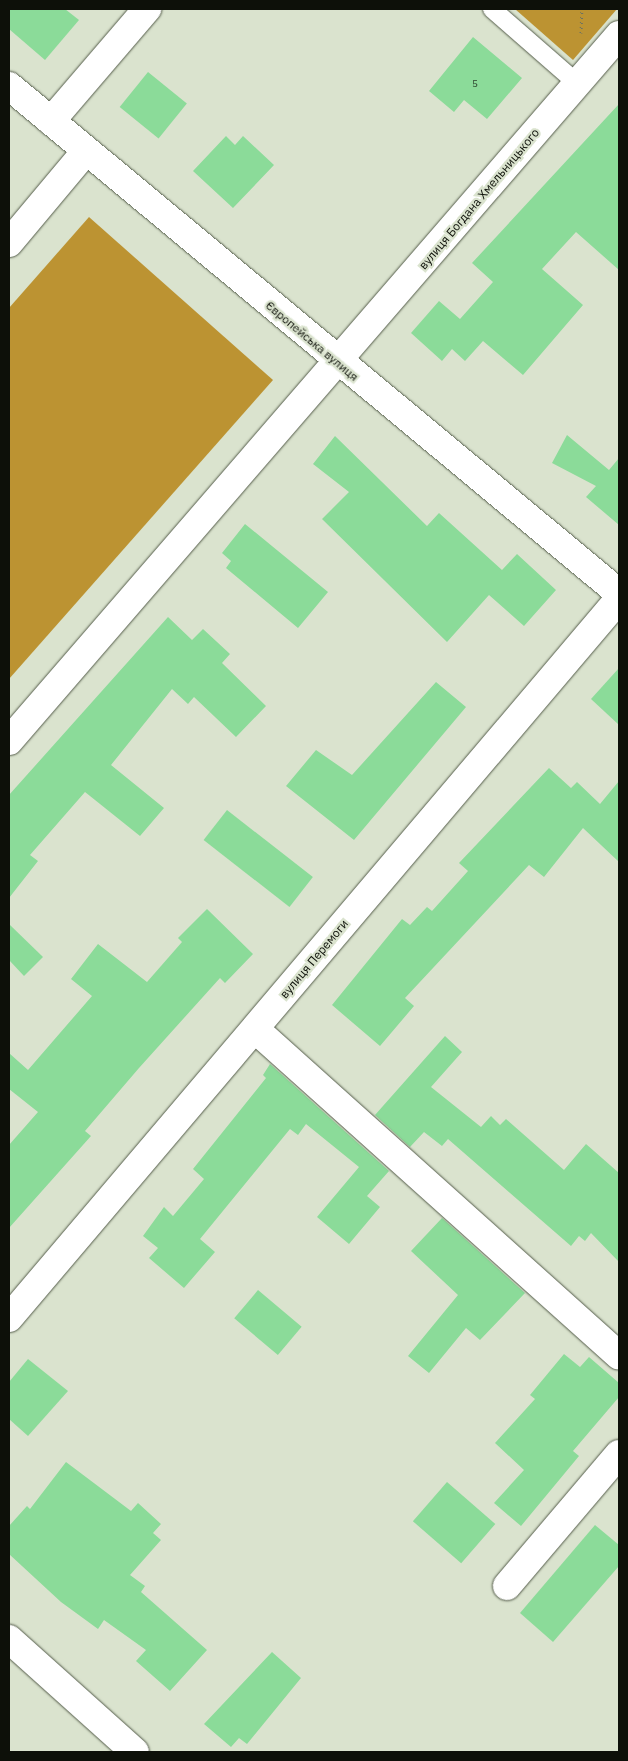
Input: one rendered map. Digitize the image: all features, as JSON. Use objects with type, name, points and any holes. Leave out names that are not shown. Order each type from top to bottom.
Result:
[{"type":"street","points":[[51,121],[148,9]]},
{"type":"street","name":"вулиця Богдана Хмельницького","points":[[9,741],[338,364],[619,35]]},
{"type":"street","name":"Європейська вулиця","points":[[9,86],[338,364],[619,593]]},
{"type":"street","points":[[9,243],[86,151]]},
{"type":"street","name":"вулиця Перемоги","points":[[9,1318],[619,599]]},
{"type":"street","points":[[255,1029],[619,1356]]},
{"type":"street","points":[[507,1586],[619,1454]]},
{"type":"street","points":[[9,1638],[135,1752]]},
{"type":"lane","points":[[492,9],[578,84]]},
{"type":"shaded area","points":[[515,9],[617,9],[573,60]]},
{"type":"shaded area","points":[[89,217],[273,380],[9,679],[9,308]]},
{"type":"building","points":[[9,9],[65,9],[79,20],[45,60],[9,29]]},
{"type":"building","points":[[473,37],[522,78],[487,119],[464,100],[454,112],[429,91]]},
{"type":"building","points":[[148,72],[187,103],[159,138],[120,107]]},
{"type":"building","points":[[619,104],[619,270],[576,232],[542,269],[583,305],[523,375],[483,341],[465,361],[452,349],[442,361],[411,333],[439,301],[460,319],[493,282],[472,263]]},
{"type":"building","points":[[226,136],[235,145],[243,136],[274,165],[233,208],[193,171]]},
{"type":"building","points":[[567,435],[609,470],[619,458],[619,525],[586,497],[596,486],[552,463]]},
{"type":"building","points":[[335,436],[427,526],[439,513],[502,570],[517,554],[556,590],[524,626],[489,595],[447,642],[322,519],[349,492],[313,464]]},
{"type":"building","points":[[245,524],[328,592],[298,628],[226,568],[231,561],[222,553]]},
{"type":"building","points":[[168,617],[192,640],[203,629],[230,654],[222,663],[266,706],[236,737],[194,697],[188,704],[172,689],[111,765],[164,808],[140,836],[85,792],[30,855],[38,861],[9,898],[9,795]]},
{"type":"building","points":[[619,668],[619,725],[591,699]]},
{"type":"building","points":[[436,682],[466,707],[354,840],[286,786],[316,750],[352,775]]},
{"type":"building","points":[[549,768],[571,788],[577,782],[600,804],[619,781],[619,862],[583,828],[544,877],[529,865],[405,998],[414,1006],[380,1046],[332,1005],[402,919],[410,925],[427,907],[432,911],[468,871],[459,863]]},
{"type":"building","points":[[227,810],[313,877],[289,907],[204,840]]},
{"type":"building","points":[[207,909],[253,954],[225,983],[220,978],[139,1068],[85,1131],[91,1136],[9,1228],[9,1145],[38,1112],[9,1089],[9,1053],[28,1070],[92,996],[71,979],[98,944],[147,982],[182,942],[178,938]]},
{"type":"building","points":[[9,924],[43,957],[24,976],[9,960]]},
{"type":"building","points":[[445,1036],[462,1052],[431,1087],[481,1127],[491,1116],[500,1125],[506,1119],[564,1170],[586,1144],[619,1173],[619,1262],[591,1233],[585,1241],[579,1236],[571,1246],[448,1139],[442,1146],[424,1132],[410,1147],[375,1115]]},
{"type":"building","points":[[270,1064],[389,1171],[367,1196],[380,1207],[349,1244],[317,1217],[359,1167],[306,1124],[298,1135],[290,1129],[200,1239],[215,1252],[184,1288],[149,1258],[158,1248],[143,1236],[164,1207],[173,1216],[204,1179],[193,1169],[266,1078],[263,1075]]},
{"type":"building","points":[[442,1218],[525,1293],[480,1340],[466,1328],[429,1373],[408,1356],[458,1295],[411,1251]]},
{"type":"building","points":[[258,1290],[302,1327],[278,1355],[234,1318]]},
{"type":"building","points":[[564,1354],[580,1367],[589,1357],[619,1383],[619,1397],[573,1451],[579,1456],[521,1526],[494,1503],[524,1470],[495,1443],[535,1399],[530,1395]]},
{"type":"building","points":[[28,1359],[68,1391],[28,1436],[9,1419],[9,1382]]},
{"type":"building","points":[[66,1462],[131,1511],[138,1503],[161,1524],[153,1533],[161,1540],[130,1575],[145,1586],[141,1592],[207,1650],[170,1691],[136,1661],[146,1650],[104,1620],[98,1629],[61,1602],[9,1554],[9,1526],[27,1506],[30,1509]]},
{"type":"building","points":[[447,1482],[495,1524],[461,1563],[413,1521]]},
{"type":"building","points":[[595,1525],[619,1545],[619,1566],[553,1642],[520,1613]]},
{"type":"building","points":[[272,1652],[301,1678],[247,1744],[239,1738],[231,1747],[204,1724]]}]
